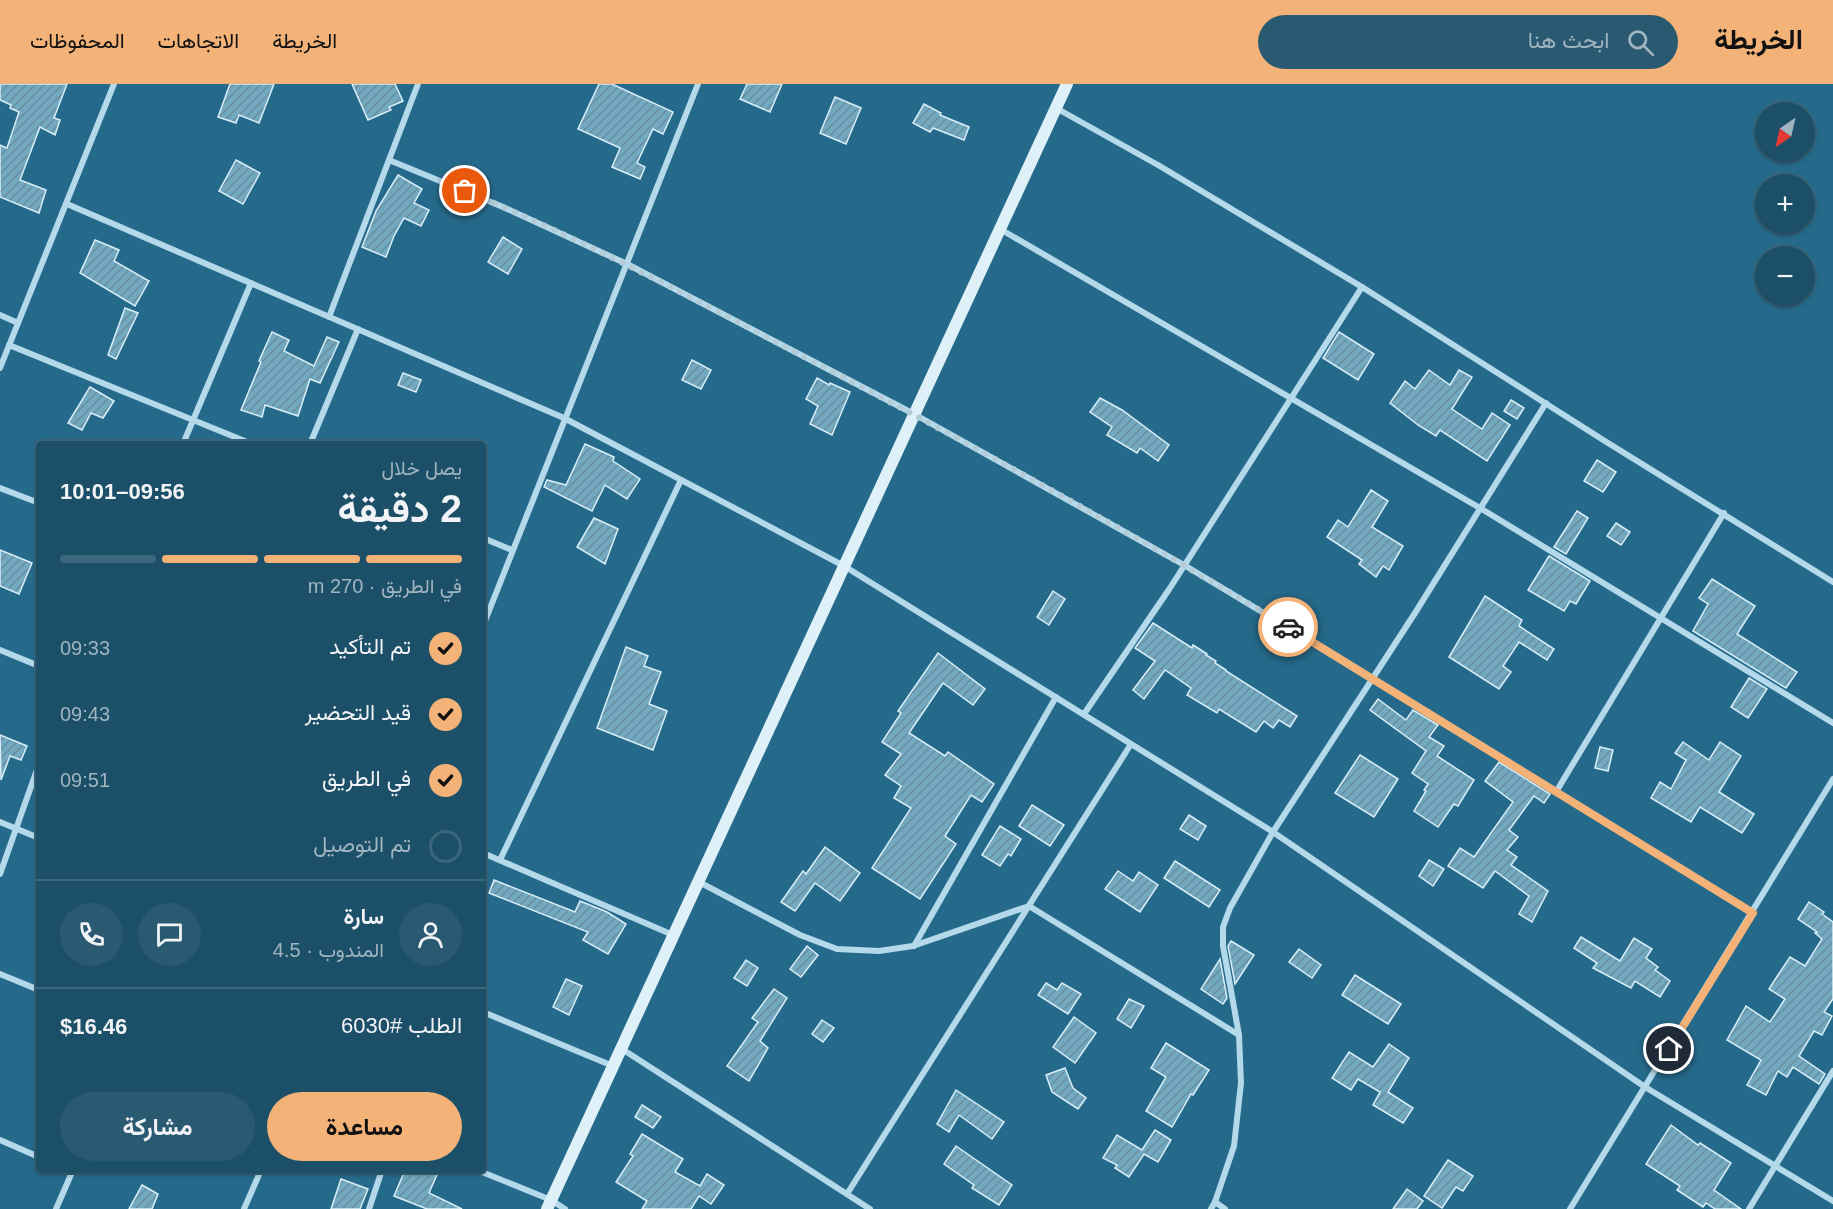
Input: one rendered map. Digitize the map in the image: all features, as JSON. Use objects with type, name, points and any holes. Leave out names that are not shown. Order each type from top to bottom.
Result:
[{"type":"main road","points":[[549,1205],[1067,84]]},
{"type":"street","points":[[0,368],[114,84]]},
{"type":"street","points":[[329,317],[418,84]]},
{"type":"street","points":[[486,618],[698,84]]},
{"type":"street","points":[[1056,108],[1158,165],[1362,287],[1833,582]]},
{"type":"street","points":[[389,160],[503,207],[627,264],[914,414],[1184,565],[1753,913]]},
{"type":"street","points":[[67,204],[564,418],[844,566],[1273,832],[1645,1087],[1833,1201]]},
{"type":"street","points":[[1000,229],[1480,508],[1833,723]]},
{"type":"street","points":[[184,441],[251,283]]},
{"type":"street","points":[[1084,714],[1184,565],[1362,287]]},
{"type":"street","points":[[0,315],[18,323]]},
{"type":"street","points":[[311,441],[358,329]]},
{"type":"street","points":[[9,345],[245,441]]},
{"type":"street","points":[[1211,1209],[1234,1146],[1241,1083],[1239,1035],[1223,946],[1223,927],[1230,908],[1273,832],[1546,403]]},
{"type":"street","points":[[500,860],[681,480]]},
{"type":"street","points":[[0,488],[36,502]]},
{"type":"street","points":[[1556,792],[1724,513]]},
{"type":"street","points":[[486,539],[512,550]]},
{"type":"street","points":[[0,650],[36,665]]},
{"type":"street","points":[[914,946],[1056,697]]},
{"type":"street","points":[[846,1194],[1131,744]]},
{"type":"street","points":[[0,874],[36,772]]},
{"type":"street","points":[[1570,1209],[1833,779]]},
{"type":"street","points":[[0,822],[36,837]]},
{"type":"street","points":[[486,854],[674,935]]},
{"type":"street","points":[[698,882],[800,935],[837,949],[879,951],[914,946],[1029,906]]},
{"type":"street","points":[[1029,906],[1239,1035]]},
{"type":"street","points":[[0,974],[36,989]]},
{"type":"street","points":[[486,1013],[614,1066]]},
{"type":"street","points":[[622,1049],[870,1209]]},
{"type":"street","points":[[1749,1209],[1833,1071]]},
{"type":"street","points":[[0,1140],[36,1156]]},
{"type":"street","points":[[56,1209],[71,1173]]},
{"type":"street","points":[[244,1209],[260,1173]]},
{"type":"street","points":[[369,1209],[381,1173]]},
{"type":"street","points":[[483,1173],[549,1205],[565,1209]]},
{"type":"street","points":[[1215,1202],[1226,1209]]},
{"type":"building","points":[[0,84],[67,84],[54,118],[60,120],[55,135],[40,127],[20,180],[46,190],[39,213],[0,197],[0,145],[7,148],[19,112],[0,100]]},
{"type":"building","points":[[230,84],[274,84],[259,123],[239,115],[236,123],[218,117]]},
{"type":"building","points":[[352,84],[395,84],[403,101],[389,107],[391,110],[368,120]]},
{"type":"building","points":[[599,84],[612,84],[673,112],[663,134],[653,129],[637,163],[645,167],[640,179],[612,167],[620,148],[578,129]]},
{"type":"building","points":[[747,84],[782,84],[770,112],[740,99]]},
{"type":"building","points":[[835,97],[861,108],[846,144],[820,133]]},
{"type":"building","points":[[924,104],[941,113],[940,115],[969,127],[964,140],[933,128],[930,132],[913,123]]},
{"type":"building","points":[[236,160],[260,173],[243,204],[219,191]]},
{"type":"building","points":[[398,175],[422,189],[414,203],[429,210],[421,226],[404,218],[386,257],[362,247],[376,211]]},
{"type":"building","points":[[503,237],[522,249],[508,274],[488,262]]},
{"type":"building","points":[[95,240],[119,250],[114,261],[149,281],[135,306],[80,273]]},
{"type":"building","points":[[125,308],[138,313],[116,359],[108,355]]},
{"type":"building","points":[[272,332],[289,340],[284,351],[314,366],[327,337],[339,342],[320,383],[310,379],[298,416],[265,405],[262,417],[241,410]]},
{"type":"building","points":[[1339,332],[1374,354],[1358,380],[1323,358]]},
{"type":"building","points":[[692,360],[711,370],[701,389],[682,380]]},
{"type":"building","points":[[1429,370],[1450,385],[1459,370],[1472,377],[1452,409],[1482,429],[1492,413],[1510,425],[1487,461],[1440,430],[1436,436],[1390,403],[1405,381],[1415,389]]},
{"type":"building","points":[[403,373],[421,380],[416,392],[398,385]]},
{"type":"building","points":[[817,378],[850,392],[832,435],[810,424],[818,406],[806,399]]},
{"type":"building","points":[[90,387],[114,401],[103,418],[91,413],[82,430],[68,423]]},
{"type":"building","points":[[1100,398],[1122,410],[1169,445],[1158,461],[1140,448],[1137,453],[1107,435],[1112,427],[1090,412]]},
{"type":"building","points":[[1511,400],[1524,408],[1517,419],[1504,411]]},
{"type":"building","points":[[585,444],[614,457],[613,461],[640,479],[627,499],[605,485],[592,511],[544,487],[547,480],[566,485]]},
{"type":"building","points":[[1597,460],[1616,472],[1603,492],[1584,481]]},
{"type":"building","points":[[1371,490],[1388,501],[1372,527],[1403,546],[1389,570],[1383,566],[1376,577],[1359,564],[1362,560],[1327,537],[1338,520],[1348,527]]},
{"type":"building","points":[[1577,511],[1588,518],[1566,554],[1554,547]]},
{"type":"building","points":[[594,518],[618,529],[605,564],[577,547]]},
{"type":"building","points":[[1616,523],[1630,532],[1621,545],[1607,536]]},
{"type":"building","points":[[0,550],[32,563],[19,594],[0,586]]},
{"type":"building","points":[[1549,556],[1590,581],[1576,604],[1570,601],[1564,611],[1528,590]]},
{"type":"building","points":[[1712,579],[1755,606],[1737,634],[1797,672],[1786,688],[1693,631],[1708,604],[1699,598]]},
{"type":"building","points":[[1053,591],[1065,599],[1049,625],[1037,617]]},
{"type":"building","points":[[1485,596],[1522,620],[1519,626],[1554,649],[1547,660],[1519,642],[1503,666],[1511,672],[1499,689],[1449,657]]},
{"type":"building","points":[[1153,623],[1192,648],[1193,645],[1207,654],[1226,671],[1297,716],[1290,727],[1279,720],[1273,728],[1264,721],[1256,732],[1219,709],[1217,713],[1187,695],[1191,688],[1165,670],[1144,699],[1133,690],[1155,661],[1135,648]]},
{"type":"building","points":[[626,647],[648,656],[644,666],[661,672],[649,704],[667,711],[653,750],[597,728]]},
{"type":"building","points":[[938,653],[985,689],[973,705],[943,683],[909,733],[945,756],[948,752],[994,784],[982,802],[971,795],[945,836],[956,844],[920,899],[872,868],[911,808],[894,798],[901,786],[885,775],[901,754],[882,742],[901,713],[898,711]]},
{"type":"building","points":[[1749,678],[1767,689],[1748,718],[1731,707]]},
{"type":"building","points":[[1378,699],[1406,720],[1413,710],[1438,725],[1429,737],[1444,746],[1437,756],[1474,780],[1458,806],[1454,804],[1438,827],[1414,811],[1428,784],[1412,773],[1426,751],[1370,710]]},
{"type":"building","points":[[0,735],[27,746],[21,760],[10,756],[1,780]]},
{"type":"building","points":[[1683,742],[1709,760],[1720,742],[1741,756],[1719,792],[1754,814],[1742,833],[1700,807],[1691,822],[1651,798],[1660,782],[1671,789],[1686,760],[1675,753]]},
{"type":"building","points":[[1600,747],[1613,750],[1608,771],[1595,768]]},
{"type":"building","points":[[1360,755],[1398,779],[1374,817],[1335,793]]},
{"type":"building","points":[[1499,762],[1550,794],[1544,803],[1534,796],[1509,830],[1518,837],[1507,850],[1517,857],[1511,865],[1548,891],[1532,922],[1519,914],[1529,896],[1495,871],[1483,888],[1448,866],[1460,848],[1474,857],[1513,802],[1485,781]]},
{"type":"building","points":[[1032,805],[1064,825],[1050,846],[1019,826]]},
{"type":"building","points":[[1189,815],[1206,826],[1198,840],[1180,829]]},
{"type":"building","points":[[1000,826],[1021,839],[1011,856],[1008,854],[1000,866],[982,855]]},
{"type":"building","points":[[825,847],[860,873],[840,901],[815,883],[795,911],[781,902],[803,871],[806,874]]},
{"type":"building","points":[[1429,860],[1444,869],[1433,886],[1419,876]]},
{"type":"building","points":[[1175,861],[1220,890],[1209,907],[1164,878]]},
{"type":"building","points":[[1118,871],[1133,881],[1139,872],[1158,885],[1140,912],[1105,889]]},
{"type":"building","points":[[494,880],[575,912],[580,901],[607,912],[626,924],[608,954],[583,940],[588,932],[489,893]]},
{"type":"building","points":[[1809,902],[1824,912],[1822,914],[1833,922],[1833,999],[1824,1012],[1832,1016],[1822,1035],[1814,1031],[1799,1056],[1825,1074],[1819,1084],[1793,1067],[1787,1077],[1778,1071],[1766,1095],[1747,1085],[1761,1060],[1727,1040],[1746,1006],[1770,1022],[1785,999],[1769,989],[1790,957],[1805,966],[1822,939],[1815,933],[1817,932],[1798,919]]},
{"type":"building","points":[[1581,937],[1620,961],[1634,938],[1652,949],[1646,958],[1658,967],[1655,970],[1670,981],[1660,997],[1635,981],[1631,988],[1593,968],[1597,963],[1574,948]]},
{"type":"building","points":[[1231,941],[1254,955],[1235,984],[1228,946]]},
{"type":"building","points":[[807,946],[818,955],[801,977],[790,969]]},
{"type":"building","points":[[1299,949],[1321,965],[1312,978],[1289,962]]},
{"type":"building","points":[[1220,959],[1227,998],[1223,1004],[1201,989]]},
{"type":"building","points":[[746,960],[758,968],[747,986],[734,978]]},
{"type":"building","points":[[1355,975],[1401,1004],[1388,1024],[1342,995]]},
{"type":"building","points":[[566,979],[582,986],[569,1015],[553,1007]]},
{"type":"building","points":[[1046,983],[1057,990],[1062,983],[1081,994],[1068,1014],[1038,995]]},
{"type":"building","points":[[774,989],[787,998],[760,1041],[768,1048],[749,1081],[727,1066],[758,1022],[752,1018]]},
{"type":"building","points":[[1129,999],[1144,1006],[1131,1028],[1117,1019]]},
{"type":"building","points":[[1074,1017],[1096,1033],[1075,1063],[1053,1047]]},
{"type":"building","points":[[822,1020],[834,1028],[823,1042],[812,1034]]},
{"type":"building","points":[[1166,1043],[1209,1070],[1193,1095],[1191,1094],[1172,1127],[1146,1111],[1166,1077],[1151,1068]]},
{"type":"building","points":[[1389,1044],[1409,1058],[1388,1092],[1413,1108],[1403,1123],[1373,1105],[1380,1092],[1358,1079],[1351,1090],[1332,1078],[1349,1052],[1373,1067]]},
{"type":"building","points":[[1065,1068],[1073,1088],[1086,1098],[1078,1109],[1052,1092],[1046,1075]]},
{"type":"building","points":[[956,1090],[1004,1122],[992,1139],[959,1115],[949,1132],[937,1124]]},
{"type":"building","points":[[642,1105],[661,1117],[653,1128],[635,1117]]},
{"type":"building","points":[[1671,1125],[1698,1145],[1700,1143],[1731,1163],[1714,1190],[1741,1209],[1715,1209],[1706,1203],[1703,1207],[1677,1190],[1680,1186],[1646,1164]]},
{"type":"building","points":[[1155,1130],[1171,1140],[1158,1162],[1144,1154],[1129,1177],[1115,1168],[1117,1165],[1103,1158],[1117,1135],[1142,1150]]},
{"type":"building","points":[[642,1134],[683,1159],[675,1172],[700,1186],[707,1174],[724,1185],[711,1204],[699,1196],[691,1209],[642,1209],[647,1201],[616,1182],[633,1156],[630,1154]]},
{"type":"building","points":[[956,1146],[1012,1185],[999,1205],[972,1188],[974,1185],[944,1164]]},
{"type":"building","points":[[1448,1160],[1473,1176],[1463,1191],[1456,1187],[1442,1208],[1424,1196]]},
{"type":"building","points":[[404,1173],[438,1173],[429,1193],[462,1209],[427,1209],[394,1196]]},
{"type":"building","points":[[341,1179],[368,1189],[360,1209],[331,1209]]},
{"type":"building","points":[[142,1185],[158,1194],[152,1209],[129,1209]]},
{"type":"building","points":[[1407,1189],[1423,1201],[1417,1209],[1393,1209]]},
{"type":"way so far","points":[[465,191],[627,264],[914,414],[1184,565],[1288,627]]},
{"type":"route","points":[[1288,627],[1753,913],[1669,1049]]}]
